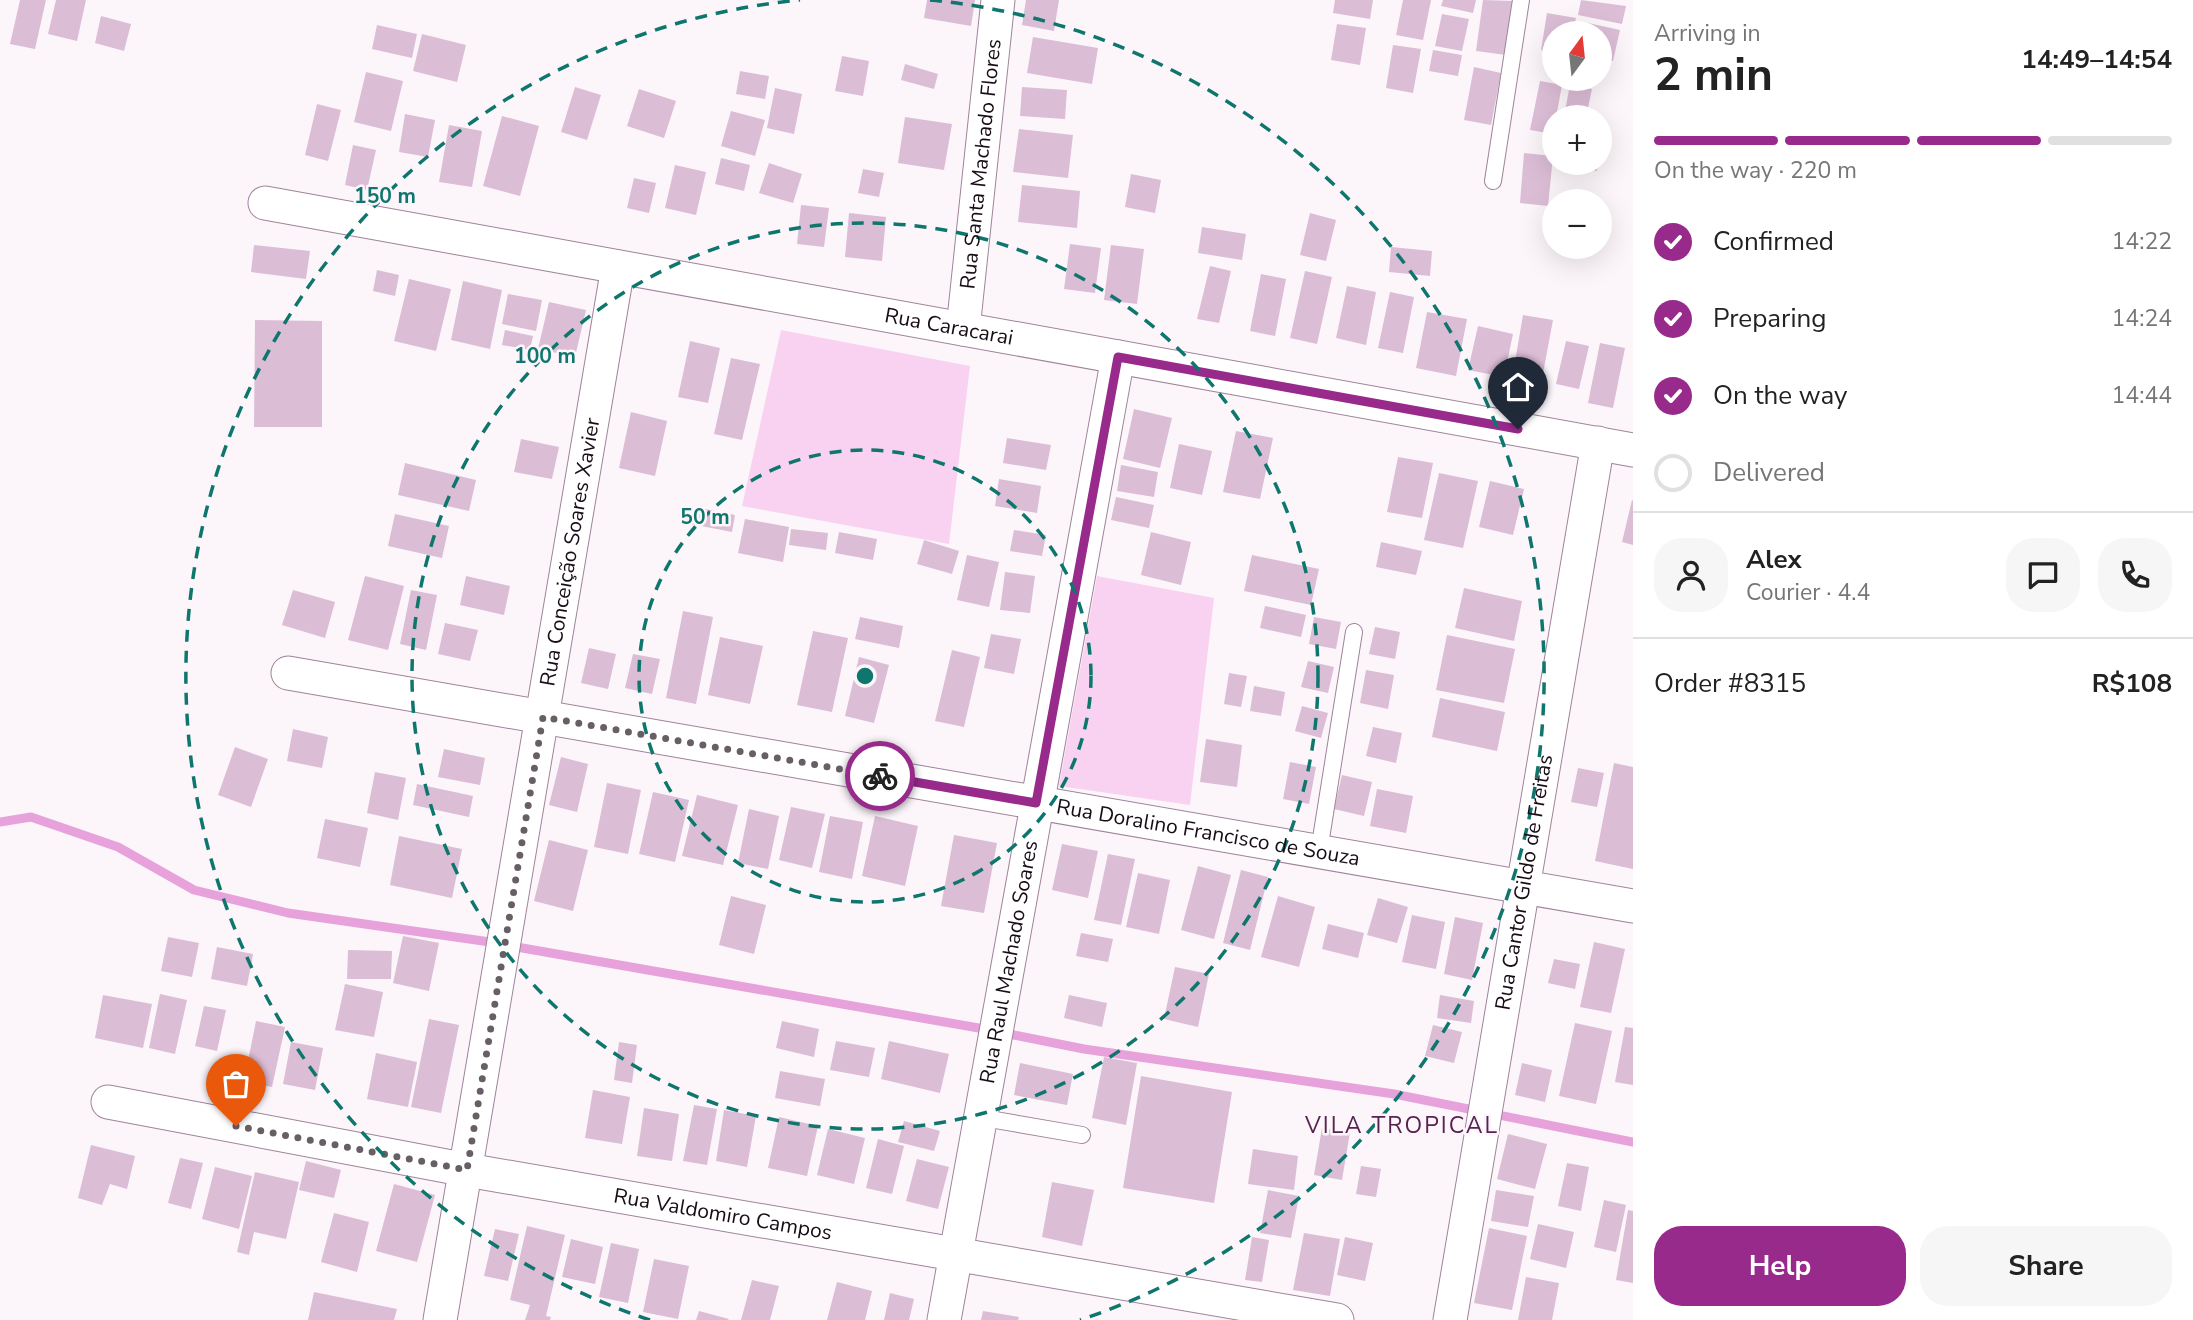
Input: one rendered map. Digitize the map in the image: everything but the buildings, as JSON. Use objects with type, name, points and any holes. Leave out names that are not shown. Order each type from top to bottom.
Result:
[{"type":"street","name":"Rua Santa Machado Flores","points":[[963,329],[998,0]]},
{"type":"street","name":"Rua Caracarai","points":[[265,203],[1633,450]]},
{"type":"street","name":"Rua Conceição Soares Xavier","points":[[440,1320],[618,267]]},
{"type":"street","name":"Rua Raul Machado Soares","points":[[944,1320],[978,1117],[1118,357]]},
{"type":"street","name":"Rua Cantor Gildo de Freitas","points":[[1450,1320],[1598,443]]},
{"type":"street","name":"Rua Doralino Francisco de Souza","points":[[288,673],[1633,906]]},
{"type":"street","name":"Rua Valdomiro Campos","points":[[108,1102],[467,1170],[1337,1320]]},
{"type":"lane","points":[[1493,181],[1521,0]]},
{"type":"lane","points":[[1319,852],[1354,632]]},
{"type":"lane","points":[[978,1117],[1082,1135]]},
{"type":"shaded area","points":[[781,330],[970,366],[949,544],[742,506]]},
{"type":"shaded area","points":[[1097,576],[1214,598],[1190,805],[1059,786]]},
{"type":"waterway","points":[[0,822],[31,817],[118,847],[194,890],[288,913],[497,943]]},
{"type":"waterway","points":[[511,946],[990,1030]]},
{"type":"waterway","points":[[1004,1033],[1084,1049],[1394,1094],[1633,1142]]},
{"type":"way so far","points":[[236,1126],[467,1170],[543,717],[880,776]]},
{"type":"district","name":"VILA TROPICAL","points":[[1402,1125]]},
{"type":"route","points":[[880,776],[1036,803],[1118,357],[1518,429]]}]
